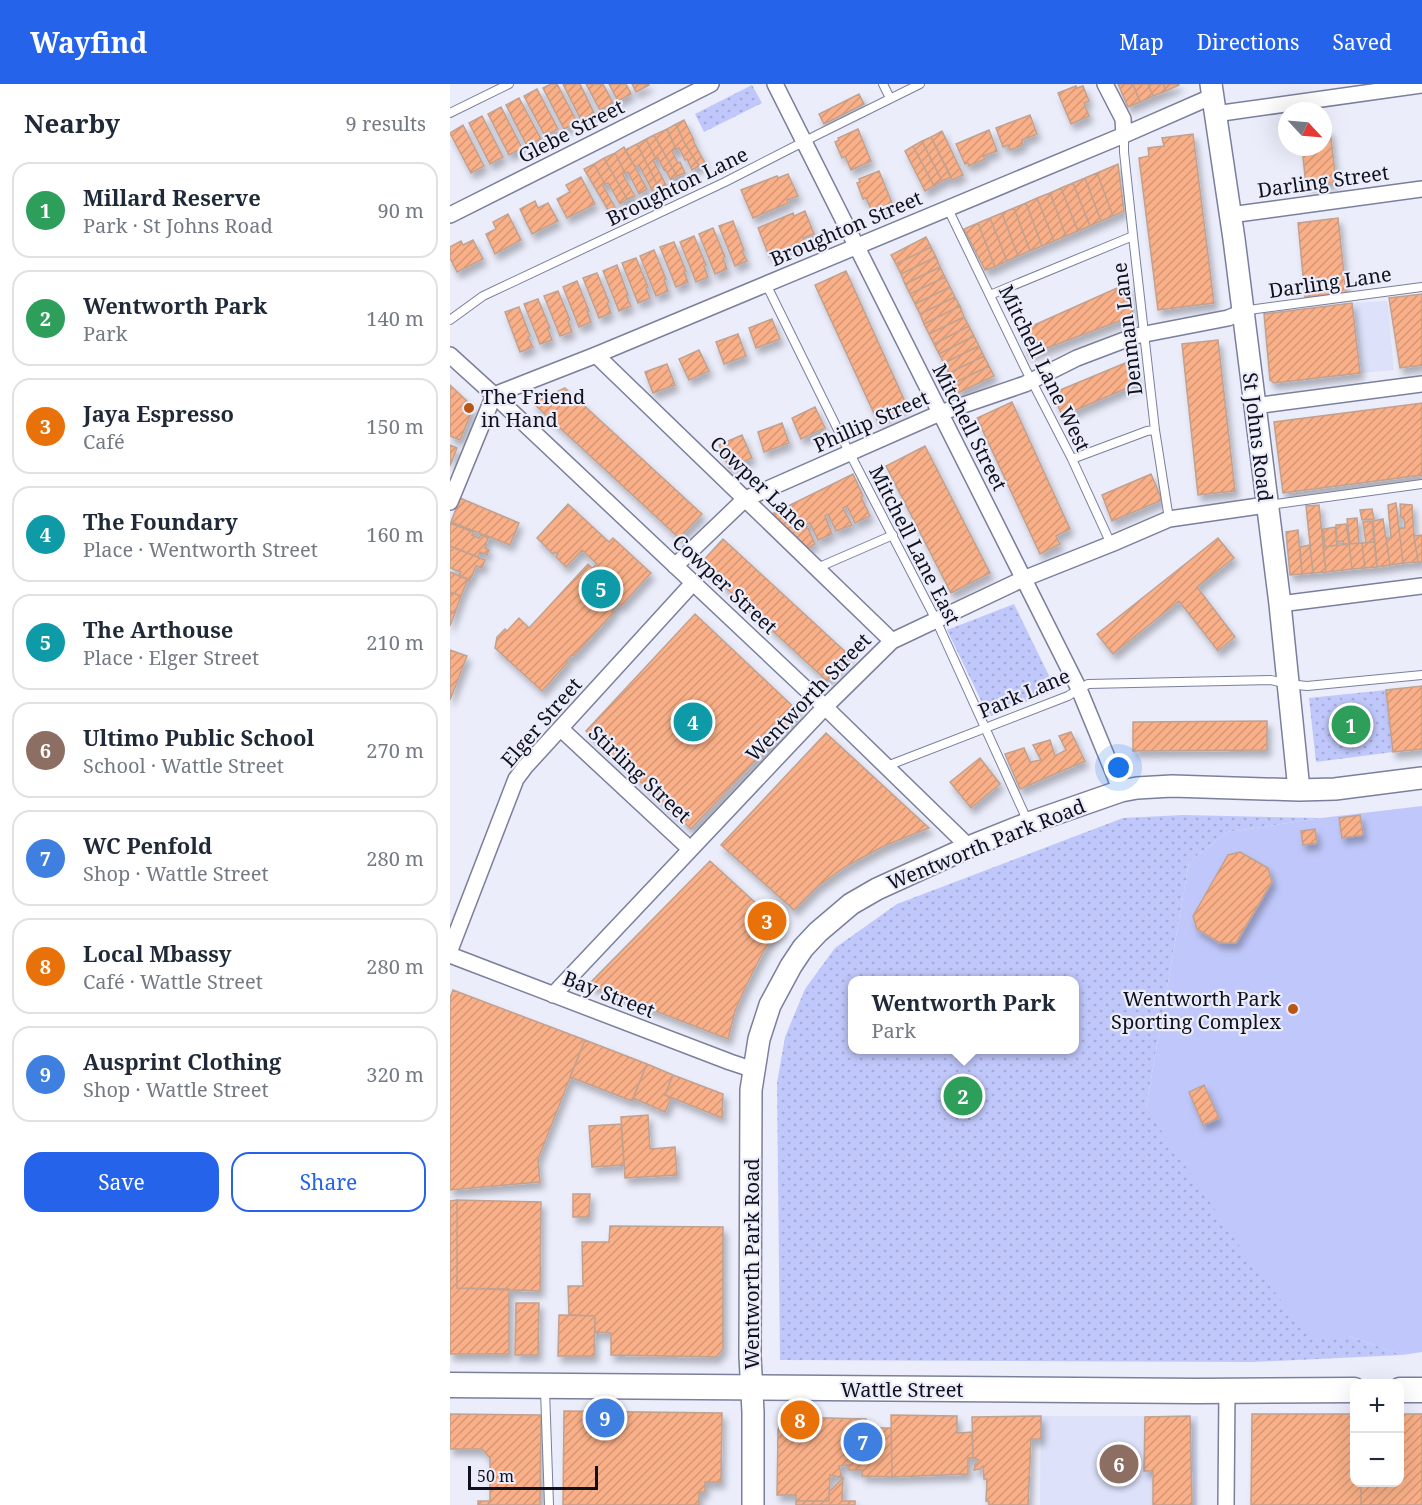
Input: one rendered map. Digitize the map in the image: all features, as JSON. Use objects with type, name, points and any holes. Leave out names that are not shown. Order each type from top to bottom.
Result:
[{"type":"main road","name":"Wattle Street","points":[[450,1385],[1185,1391],[1350,1390]]},
{"type":"main road","points":[[1404,1390],[1422,1390]]},
{"type":"street","name":"Glebe Street","points":[[450,215],[711,84]]},
{"type":"street","name":"Mitchell Street","points":[[775,84],[1079,689],[1120,791]]},
{"type":"street","points":[[1105,84],[1123,119],[1124,135]]},
{"type":"street","name":"Broughton Street","points":[[494,395],[596,355],[1213,98],[1422,85]]},
{"type":"street","name":"St Johns Road","points":[[1213,98],[1280,604],[1299,790]]},
{"type":"street","name":"Darling Street","points":[[1230,215],[1422,189]]},
{"type":"street","name":"Phillip Street","points":[[675,566],[745,499],[940,413],[1025,384],[1077,358],[1144,333],[1228,318],[1243,312]]},
{"type":"street","name":"Cowper Street","points":[[450,355],[825,707],[969,847]]},
{"type":"street","name":"Cowper Lane","points":[[596,355],[892,641]]},
{"type":"street","points":[[1254,406],[1422,384]]},
{"type":"street","points":[[450,502],[494,395]]},
{"type":"street","name":"Wentworth Street","points":[[553,995],[825,707],[892,641],[1023,579],[1169,519],[1266,505]]},
{"type":"street","name":"Elger Street","points":[[450,950],[516,779],[693,583]]},
{"type":"street","points":[[1280,604],[1422,586]]},
{"type":"street","name":"Stirling Street","points":[[561,729],[690,849]]},
{"type":"street","name":"Wentworth Park Road","points":[[753,1505],[753,1412],[750,1356],[751,1090],[763,1022],[775,995],[803,948],[851,904],[877,889],[969,847],[1120,791],[1172,786],[1335,789],[1422,778]]},
{"type":"street","name":"Bay Street","points":[[450,955],[754,1070]]},
{"type":"street","points":[[1226,1505],[1227,1390]]},
{"type":"lane","points":[[450,113],[509,84]]},
{"type":"lane","points":[[884,84],[890,98]]},
{"type":"lane","name":"Broughton Lane","points":[[450,320],[483,296],[725,182],[920,84]]},
{"type":"lane","name":"Denman Lane","points":[[1124,135],[1155,430],[1169,519]]},
{"type":"lane","name":"Mitchell Lane West","points":[[948,208],[1031,381],[1072,459],[1111,544]]},
{"type":"lane","points":[[990,295],[1133,236]]},
{"type":"lane","name":"Mitchell Lane East","points":[[766,284],[936,620],[1029,823]]},
{"type":"lane","name":"Darling Lane","points":[[1243,312],[1422,287]]},
{"type":"lane","points":[[1072,459],[1155,430]]},
{"type":"lane","points":[[1266,505],[1422,484]]},
{"type":"lane","points":[[817,568],[893,535]]},
{"type":"lane","name":"Park Lane","points":[[887,766],[1068,696],[1088,684],[1271,680],[1306,686],[1422,675]]},
{"type":"lane","points":[[545,1386],[549,1505]]},
{"type":"shaded area","points":[[752,85],[762,103],[704,132],[695,114]]},
{"type":"shaded area","points":[[1387,301],[1394,370],[1360,373],[1352,303]]},
{"type":"shaded area","points":[[1014,604],[1056,690],[989,717],[947,630]]},
{"type":"shaded area","points":[[1386,690],[1393,752],[1316,762],[1309,698]]},
{"type":"shaded area","name":"Wentworth Park Sporting Complex","points":[[1422,806],[1422,1352],[1402,1355],[1349,1336],[1314,1340],[1253,1266],[1146,1108],[1189,862],[1228,832]]},
{"type":"shaded area","points":[[1183,815],[1321,818],[1228,832],[1189,862],[1146,1108],[1349,1336],[1402,1355],[1253,1362],[780,1360],[777,1083],[785,1037],[805,989],[835,948],[897,904],[1123,818]]},
{"type":"shaded area","points":[[1041,1416],[1198,1416],[1197,1505],[1040,1505]]},
{"type":"building","points":[[557,84],[577,122],[564,129],[543,88]]},
{"type":"building","points":[[563,84],[580,84],[594,113],[581,120]]},
{"type":"building","points":[[586,84],[603,84],[613,103],[600,110]]},
{"type":"building","points":[[609,84],[626,84],[631,94],[618,101]]},
{"type":"building","points":[[632,84],[649,84],[649,85],[636,92]]},
{"type":"building","points":[[1118,84],[1133,84],[1140,102],[1128,107]]},
{"type":"building","points":[[1133,84],[1148,84],[1153,96],[1140,102]]},
{"type":"building","points":[[1148,84],[1163,84],[1166,91],[1153,96]]},
{"type":"building","points":[[1163,84],[1178,84],[1179,85],[1166,91]]},
{"type":"building","points":[[1076,86],[1077,88],[1083,86],[1089,101],[1084,103],[1089,116],[1071,124],[1058,93]]},
{"type":"building","points":[[537,89],[558,129],[545,136],[524,96]]},
{"type":"building","points":[[859,94],[864,104],[824,124],[819,114]]},
{"type":"building","points":[[519,98],[541,139],[527,146],[506,105]]},
{"type":"building","points":[[501,107],[522,148],[509,155],[488,114]]},
{"type":"building","points":[[1030,115],[1037,134],[1022,140],[1023,145],[1010,150],[1008,145],[1003,147],[996,128]]},
{"type":"building","points":[[482,116],[503,157],[490,164],[469,123]]},
{"type":"building","points":[[684,120],[705,163],[699,166],[676,124]]},
{"type":"building","points":[[676,124],[699,166],[692,170],[679,148],[676,149],[667,129]]},
{"type":"building","points":[[463,125],[484,166],[471,173],[450,133]]},
{"type":"building","points":[[667,129],[676,149],[672,151],[685,173],[677,176],[654,135]]},
{"type":"building","points":[[858,129],[871,161],[851,170],[845,156],[842,158],[835,142],[839,140],[838,138]]},
{"type":"building","points":[[989,130],[997,151],[983,156],[985,159],[969,166],[968,163],[965,164],[956,144]]},
{"type":"building","points":[[942,131],[963,175],[952,180],[931,137]]},
{"type":"building","points":[[1193,134],[1214,303],[1158,310],[1139,158],[1149,156],[1148,148],[1164,146],[1162,138]]},
{"type":"building","points":[[654,135],[677,176],[671,180],[658,158],[656,159],[646,139]]},
{"type":"building","points":[[931,137],[951,177],[942,181],[922,141]]},
{"type":"building","points":[[646,139],[656,159],[653,160],[666,185],[659,188],[637,144]]},
{"type":"building","points":[[922,141],[942,181],[934,186],[913,146]]},
{"type":"building","points":[[637,144],[659,188],[653,192],[639,165],[635,167],[625,150]]},
{"type":"building","points":[[913,146],[934,186],[925,191],[905,151]]},
{"type":"building","points":[[624,147],[647,189],[639,194],[615,153]]},
{"type":"building","points":[[1332,147],[1336,182],[1306,186],[1303,156],[1332,156]]},
{"type":"building","points":[[615,153],[625,173],[623,175],[635,196],[627,199],[604,158]]},
{"type":"building","points":[[604,158],[627,199],[620,204],[594,164]]},
{"type":"building","points":[[594,164],[615,207],[608,210],[584,169]]},
{"type":"building","points":[[1118,164],[1124,211],[1113,216],[1097,173]]},
{"type":"building","points":[[879,171],[892,203],[872,211],[866,198],[863,199],[857,183],[860,182],[859,179]]},
{"type":"building","points":[[1097,173],[1113,216],[1101,221],[1085,178]]},
{"type":"building","points":[[788,174],[798,196],[787,200],[788,203],[753,218],[741,190]]},
{"type":"building","points":[[581,177],[595,204],[567,218],[557,199],[570,192],[566,185]]},
{"type":"building","points":[[1085,178],[1101,221],[1090,226],[1073,183]]},
{"type":"building","points":[[1073,183],[1090,226],[1078,231],[1061,188]]},
{"type":"building","points":[[1061,188],[1078,231],[1066,236],[1050,193]]},
{"type":"building","points":[[1050,193],[1066,236],[1054,241],[1037,198]]},
{"type":"building","points":[[1037,198],[1054,241],[1042,246],[1026,203]]},
{"type":"building","points":[[535,201],[538,208],[548,203],[558,221],[532,234],[520,209]]},
{"type":"building","points":[[1026,203],[1042,246],[1030,251],[1014,208]]},
{"type":"building","points":[[1014,208],[1030,251],[1018,256],[1002,213]]},
{"type":"building","points":[[805,211],[814,234],[803,238],[804,241],[769,256],[758,228],[793,213],[794,216]]},
{"type":"building","points":[[1002,213],[1018,256],[1007,261],[990,218]]},
{"type":"building","points":[[508,214],[521,240],[495,254],[486,234],[496,229],[493,222]]},
{"type":"building","points":[[990,218],[1007,261],[995,267],[978,223]]},
{"type":"building","points":[[1338,218],[1346,293],[1305,297],[1298,223]]},
{"type":"building","points":[[733,221],[747,261],[735,266],[719,226]]},
{"type":"building","points":[[978,223],[995,267],[985,270],[964,229]]},
{"type":"building","points":[[713,228],[725,257],[723,258],[727,269],[715,274],[699,234]]},
{"type":"building","points":[[694,236],[706,265],[704,266],[708,277],[696,282],[680,242]]},
{"type":"building","points":[[926,237],[931,247],[896,264],[891,255]]},
{"type":"building","points":[[473,240],[483,259],[457,272],[450,258],[450,247],[461,241],[463,245]]},
{"type":"building","points":[[674,242],[688,282],[676,287],[660,247]]},
{"type":"building","points":[[931,247],[936,257],[901,274],[896,264]]},
{"type":"building","points":[[654,250],[666,279],[664,280],[668,291],[656,296],[640,256]]},
{"type":"building","points":[[936,257],[940,267],[905,284],[901,274]]},
{"type":"building","points":[[636,258],[650,298],[638,303],[622,263]]},
{"type":"building","points":[[617,265],[631,306],[619,311],[603,271]]},
{"type":"building","points":[[940,267],[945,277],[910,294],[905,284]]},
{"type":"building","points":[[846,271],[907,406],[877,420],[815,285]]},
{"type":"building","points":[[597,273],[611,313],[599,318],[583,278]]},
{"type":"building","points":[[945,277],[950,287],[915,304],[910,294]]},
{"type":"building","points":[[577,281],[591,322],[579,327],[563,287]]},
{"type":"building","points":[[1128,283],[1133,316],[1028,355],[1021,331]]},
{"type":"building","points":[[950,287],[955,297],[920,314],[915,304]]},
{"type":"building","points":[[558,291],[570,320],[568,321],[572,332],[560,336],[544,296]]},
{"type":"building","points":[[1422,294],[1422,365],[1400,368],[1389,298]]},
{"type":"building","points":[[955,297],[960,306],[924,324],[920,314]]},
{"type":"building","points":[[538,299],[550,328],[548,329],[552,340],[540,344],[524,304]]},
{"type":"building","points":[[1352,303],[1360,373],[1274,383],[1270,380],[1264,314]]},
{"type":"building","points":[[960,306],[964,317],[929,334],[924,324]]},
{"type":"building","points":[[519,307],[533,347],[520,352],[505,312]]},
{"type":"building","points":[[964,317],[969,326],[934,344],[929,334]]},
{"type":"building","points":[[772,319],[780,339],[756,348],[749,328]]},
{"type":"building","points":[[969,326],[974,336],[939,354],[934,344]]},
{"type":"building","points":[[738,334],[746,356],[724,364],[716,342]]},
{"type":"building","points":[[974,336],[979,346],[944,363],[939,354]]},
{"type":"building","points":[[1218,340],[1235,491],[1198,495],[1182,344]]},
{"type":"building","points":[[979,346],[984,356],[949,373],[944,363]]},
{"type":"building","points":[[699,350],[709,371],[689,380],[679,359]]},
{"type":"building","points":[[984,356],[989,366],[954,383],[949,373]]},
{"type":"building","points":[[1130,361],[1139,383],[1062,416],[1053,393]]},
{"type":"building","points":[[667,364],[675,385],[653,393],[645,372]]},
{"type":"building","points":[[989,366],[994,376],[958,393],[954,383]]},
{"type":"building","points":[[450,385],[470,404],[472,411],[460,440],[450,436]]},
{"type":"building","points":[[565,388],[702,514],[679,538],[533,403]]},
{"type":"building","points":[[1012,402],[1070,529],[1056,536],[1060,544],[1040,554],[977,418]]},
{"type":"building","points":[[1422,403],[1422,475],[1283,493],[1274,422]]},
{"type":"building","points":[[815,407],[825,428],[801,439],[792,418]]},
{"type":"building","points":[[782,423],[789,443],[764,452],[758,432]]},
{"type":"building","points":[[742,435],[752,458],[729,468],[719,445]]},
{"type":"building","points":[[450,445],[457,448],[450,466]]},
{"type":"building","points":[[925,446],[990,573],[951,593],[886,466]]},
{"type":"building","points":[[853,474],[870,516],[855,523],[847,506],[843,508],[852,525],[836,531],[828,514],[825,516],[832,534],[818,540],[810,523],[806,524],[815,544],[808,548],[772,514]]},
{"type":"building","points":[[1151,474],[1162,500],[1112,521],[1102,495]]},
{"type":"building","points":[[460,498],[519,523],[510,545],[451,522]]},
{"type":"building","points":[[1396,503],[1403,563],[1390,565],[1386,538],[1391,538],[1388,505]]},
{"type":"building","points":[[568,504],[609,542],[613,538],[651,573],[621,606],[619,604],[574,656],[572,655],[566,661],[568,662],[542,691],[495,648],[497,637],[505,629],[507,631],[519,618],[529,628],[588,564],[592,568],[597,564],[582,550],[566,567],[556,557],[558,554],[555,552],[553,554],[537,538]]},
{"type":"building","points":[[1400,504],[1412,505],[1418,562],[1403,563],[1399,528],[1405,528],[1404,518],[1401,518]]},
{"type":"building","points":[[1319,505],[1326,572],[1313,573],[1306,506]]},
{"type":"building","points":[[1372,509],[1374,519],[1362,520],[1360,510]]},
{"type":"building","points":[[1357,518],[1359,543],[1350,544],[1347,519]]},
{"type":"building","points":[[1383,519],[1390,565],[1377,567],[1373,521]]},
{"type":"building","points":[[1372,521],[1374,542],[1366,543],[1363,522]]},
{"type":"building","points":[[450,523],[473,532],[472,535],[479,538],[481,535],[488,538],[485,548],[489,550],[487,555],[480,552],[478,557],[450,546]]},
{"type":"building","points":[[1346,524],[1349,544],[1343,544],[1343,541],[1337,542],[1336,525]]},
{"type":"building","points":[[1335,527],[1337,545],[1325,547],[1323,529]]},
{"type":"building","points":[[1298,530],[1302,574],[1290,575],[1286,532]]},
{"type":"building","points":[[1422,535],[1422,562],[1418,562],[1414,536]]},
{"type":"building","points":[[1218,538],[1234,558],[1197,587],[1235,637],[1218,651],[1179,601],[1113,654],[1097,634]]},
{"type":"building","points":[[723,539],[850,656],[827,681],[700,564]]},
{"type":"building","points":[[1374,542],[1377,567],[1365,568],[1362,543]]},
{"type":"building","points":[[1362,543],[1365,568],[1352,569],[1349,544]]},
{"type":"building","points":[[1349,544],[1352,569],[1326,572],[1323,547]]},
{"type":"building","points":[[1310,545],[1313,573],[1302,574],[1300,547]]},
{"type":"building","points":[[450,546],[485,560],[482,568],[476,566],[470,580],[459,576],[461,572],[450,568]]},
{"type":"building","points":[[450,572],[468,579],[461,596],[450,592]]},
{"type":"building","points":[[450,592],[461,596],[455,613],[450,611]]},
{"type":"building","points":[[450,611],[455,613],[450,626]]},
{"type":"building","points":[[695,614],[800,713],[691,829],[586,731]]},
{"type":"building","points":[[450,650],[467,656],[450,700]]},
{"type":"building","points":[[1422,686],[1422,749],[1393,752],[1386,690]]},
{"type":"building","points":[[1267,721],[1267,750],[1133,751],[1133,722]]},
{"type":"building","points":[[1071,732],[1085,761],[1020,789],[1005,754],[1024,748],[1030,762],[1041,760],[1033,745],[1050,740],[1055,756],[1066,750],[1059,736]]},
{"type":"building","points":[[826,733],[929,828],[884,846],[845,867],[817,887],[794,910],[721,845]]},
{"type":"building","points":[[980,758],[1000,784],[971,808],[950,782]]},
{"type":"building","points":[[1360,815],[1363,835],[1342,838],[1339,818]]},
{"type":"building","points":[[1315,829],[1317,843],[1303,845],[1301,831]]},
{"type":"building","points":[[1240,852],[1268,868],[1272,882],[1236,943],[1220,943],[1197,929],[1193,916],[1228,855]]},
{"type":"building","points":[[710,861],[782,927],[762,954],[746,986],[735,1011],[728,1039],[588,985]]},
{"type":"building","points":[[453,990],[585,1040],[538,1159],[540,1182],[450,1190],[450,998]]},
{"type":"building","points":[[585,1040],[647,1064],[632,1101],[570,1077]]},
{"type":"building","points":[[647,1064],[673,1075],[665,1095],[671,1098],[665,1112],[633,1098]]},
{"type":"building","points":[[673,1075],[723,1094],[722,1118],[665,1095]]},
{"type":"building","points":[[1204,1085],[1219,1118],[1203,1125],[1189,1092]]},
{"type":"building","points":[[648,1115],[650,1149],[675,1147],[677,1175],[625,1178],[621,1117]]},
{"type":"building","points":[[621,1124],[624,1165],[592,1167],[589,1126]]},
{"type":"building","points":[[573,1194],[590,1194],[589,1217],[573,1217]]},
{"type":"building","points":[[457,1200],[457,1288],[509,1289],[509,1354],[450,1354],[450,1201]]},
{"type":"building","points":[[457,1200],[541,1202],[540,1291],[457,1288]]},
{"type":"building","points":[[610,1226],[723,1227],[723,1349],[716,1357],[611,1355],[611,1333],[595,1332],[595,1316],[569,1315],[568,1286],[583,1286],[582,1242],[609,1242]]},
{"type":"building","points":[[516,1303],[539,1303],[538,1355],[515,1355]]},
{"type":"building","points":[[559,1315],[595,1316],[594,1356],[558,1356]]},
{"type":"building","points":[[564,1411],[722,1413],[721,1482],[705,1482],[705,1492],[699,1492],[699,1505],[563,1505]]},
{"type":"building","points":[[450,1414],[541,1415],[540,1505],[478,1505],[478,1501],[490,1501],[490,1458],[482,1449],[450,1449]]},
{"type":"building","points":[[1252,1414],[1350,1414],[1350,1487],[1361,1487],[1361,1505],[1251,1505]]},
{"type":"building","points":[[1404,1414],[1422,1414],[1422,1505],[1361,1505],[1361,1487],[1404,1487]]},
{"type":"building","points":[[891,1415],[957,1416],[957,1433],[972,1432],[973,1458],[968,1458],[968,1474],[892,1477]]},
{"type":"building","points":[[1041,1416],[1041,1439],[1031,1439],[1028,1505],[989,1505],[986,1501],[987,1479],[984,1479],[983,1466],[974,1470],[979,1460],[973,1458],[972,1417]]},
{"type":"building","points":[[1190,1416],[1192,1505],[1153,1505],[1153,1471],[1144,1471],[1145,1417]]},
{"type":"building","points":[[790,1417],[866,1419],[866,1428],[891,1428],[892,1477],[862,1476],[862,1470],[849,1470],[849,1465],[839,1466],[842,1478],[830,1475],[829,1501],[796,1501],[796,1495],[777,1495],[778,1430],[783,1421]]},
{"type":"building","points":[[843,1478],[842,1501],[855,1501],[855,1505],[796,1505],[796,1501],[829,1501],[829,1492]]},
{"type":"place","name":"The Friend in Hand","points":[[469,408]]},
{"type":"place","name":"The Arthouse","points":[[601,589]]},
{"type":"place","name":"The Foundary","points":[[693,722]]},
{"type":"place","name":"Millard Reserve","points":[[1351,725]]},
{"type":"place","name":"Jaya Espresso","points":[[767,921]]},
{"type":"place","name":"Wentworth Park Sporting Complex","points":[[1293,1009]]},
{"type":"place","name":"Wentworth Park","points":[[963,1096]]},
{"type":"place","name":"Ausprint Clothing","points":[[605,1418]]},
{"type":"place","name":"Local Mbassy","points":[[800,1420]]},
{"type":"place","name":"WC Penfold","points":[[863,1442]]},
{"type":"place","name":"Ultimo Public School","points":[[1119,1464]]}]
